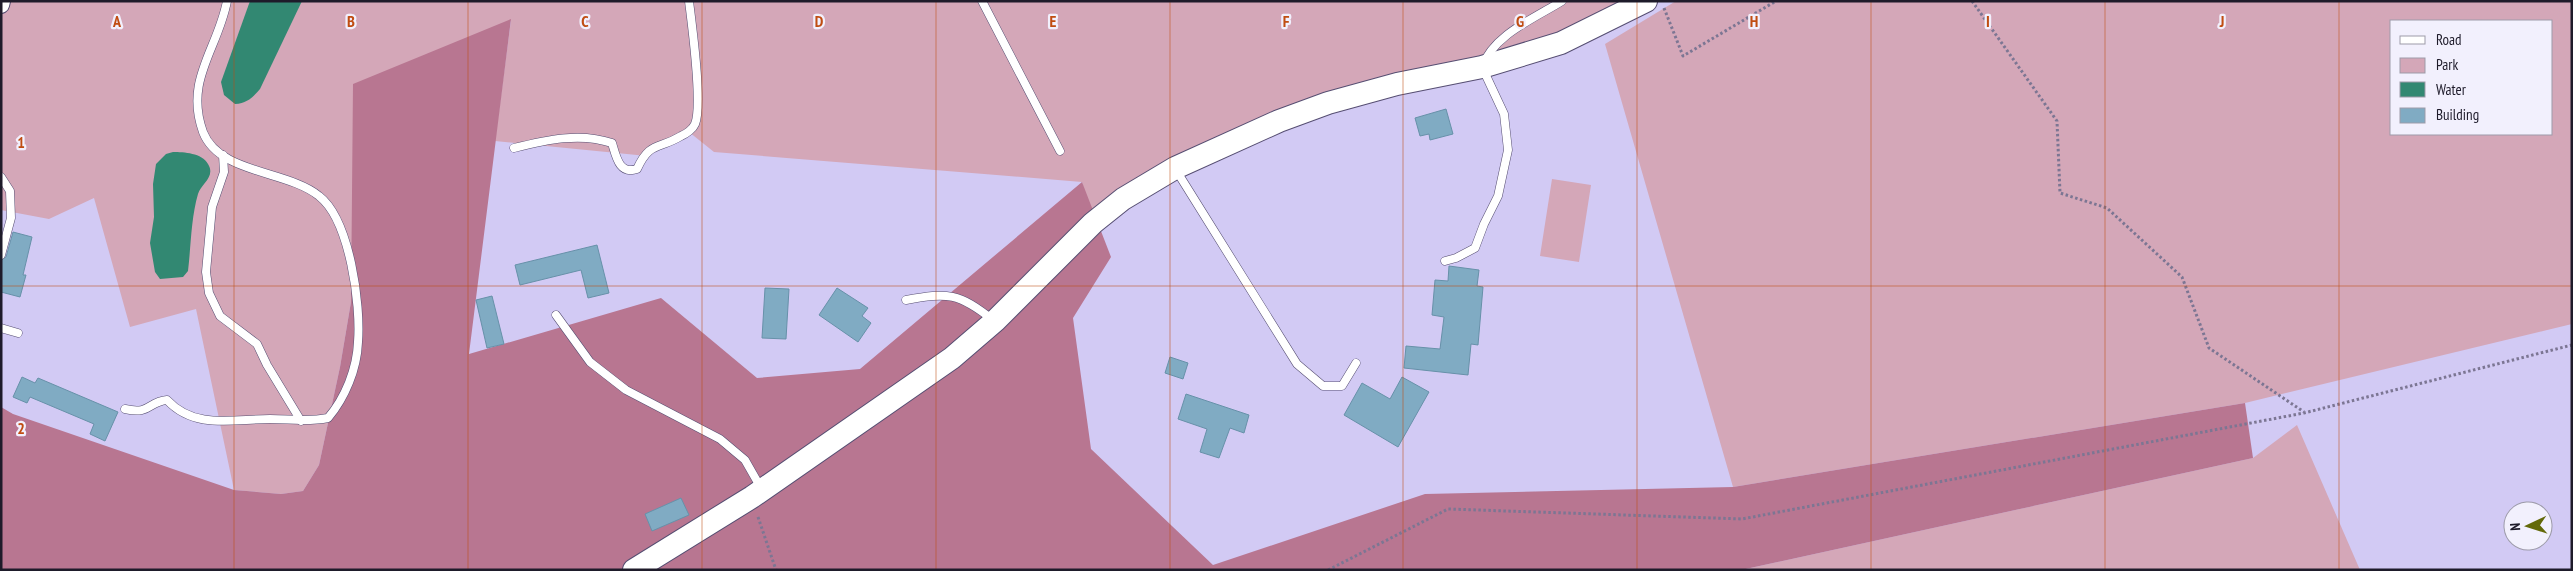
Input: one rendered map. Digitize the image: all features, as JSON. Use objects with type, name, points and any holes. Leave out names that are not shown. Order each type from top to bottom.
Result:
[{"type":"main road","points":[[634,570],[757,493],[952,358],[994,321],[1093,223],[1123,199],[1175,168],[1279,120],[1328,103],[1397,84],[1482,67],[1561,43],[1646,1]]},
{"type":"lane","points":[[125,409],[140,412],[151,408],[160,401],[167,400],[187,416],[226,423],[269,419],[301,421],[328,418],[343,398],[353,370],[358,343],[358,313],[350,255],[331,210],[320,196],[299,183],[255,170],[222,155],[211,147],[203,132],[196,104],[204,60],[227,1]]},
{"type":"lane","points":[[514,148],[569,137],[602,140],[612,143],[618,163],[622,168],[634,171],[638,169],[645,153],[653,147],[681,136],[695,126],[698,116],[697,89],[689,1]]},
{"type":"lane","points":[[982,1],[1060,151]]},
{"type":"lane","points":[[1445,261],[1456,258],[1475,248],[1498,196],[1508,150],[1504,114],[1482,67],[1485,57],[1494,46],[1562,1]]},
{"type":"lane","points":[[222,155],[224,172],[212,207],[206,272],[209,293],[220,316],[257,344],[267,365],[301,421]]},
{"type":"lane","points":[[1175,168],[1297,364],[1310,378],[1323,386],[1342,386],[1356,364]]},
{"type":"lane","points":[[1,177],[10,190],[11,218],[1,255]]},
{"type":"lane","points":[[906,300],[932,295],[956,296],[973,304],[994,321]]},
{"type":"lane","points":[[556,314],[590,362],[626,390],[720,439],[745,460],[757,493]]},
{"type":"lane","points":[[1,328],[18,333]]},
{"type":"path","points":[[1666,12],[1683,56],[1776,1]]},
{"type":"path","points":[[1972,1],[2057,121],[2060,194],[2107,208],[2182,277],[2209,348],[2304,413]]},
{"type":"path","points":[[1328,570],[1448,509],[1742,519],[2304,413],[2572,345]]},
{"type":"path","points":[[757,493],[776,570]]},
{"type":"green space","points":[[1,1],[1639,1],[1597,27],[1305,111],[1093,223],[1082,182],[714,152],[689,132],[647,156],[495,141],[511,20],[351,302],[340,367],[319,465],[303,491],[281,494],[234,490],[196,309],[130,327],[94,198],[49,219],[1,210]]},
{"type":"green space","points":[[1676,1],[2572,1],[2572,324],[2245,403],[1733,487],[1605,44]]},
{"type":"green space","points":[[1552,179],[1591,185],[1579,262],[1540,256]]},
{"type":"green space","points":[[2297,425],[2360,570],[1741,570],[2253,458]]},
{"type":"shaded area","points":[[511,19],[469,354],[661,298],[757,378],[860,369],[1082,182],[1111,257],[1073,318],[1091,449],[1213,565],[1425,494],[1733,487],[2245,403],[2253,458],[1741,570],[1,570],[1,407],[13,414],[234,490],[281,494],[303,491],[319,465],[340,367],[351,302],[353,84]]},
{"type":"water","points":[[250,1],[302,1],[260,89],[249,100],[235,104],[224,95],[221,82]]},
{"type":"water","points":[[173,152],[202,157],[208,164],[210,173],[198,194],[188,271],[183,277],[160,279],[155,272],[150,243],[154,217],[153,184],[156,164],[166,154]]},
{"type":"building","points":[[1446,109],[1453,134],[1430,140],[1429,134],[1420,136],[1415,118]]},
{"type":"building","points":[[13,232],[32,237],[23,275],[26,275],[20,297],[1,292],[1,260],[6,257]]},
{"type":"building","points":[[597,245],[609,293],[588,298],[581,270],[520,285],[515,265]]},
{"type":"building","points":[[1449,266],[1479,270],[1477,286],[1483,287],[1478,345],[1471,344],[1468,375],[1404,368],[1406,346],[1440,349],[1444,317],[1432,315],[1435,280],[1448,281]]},
{"type":"building","points":[[765,288],[789,289],[786,339],[762,338]]},
{"type":"building","points":[[837,288],[868,308],[862,316],[871,323],[858,342],[819,315]]},
{"type":"building","points":[[492,296],[504,344],[487,348],[476,300]]},
{"type":"building","points":[[1170,357],[1188,363],[1183,379],[1165,373]]},
{"type":"building","points":[[22,377],[35,383],[38,378],[118,412],[105,441],[90,434],[94,424],[30,397],[27,403],[13,397]]},
{"type":"building","points":[[1402,377],[1429,392],[1398,447],[1344,415],[1362,383],[1390,399]]},
{"type":"building","points":[[1186,394],[1249,415],[1244,433],[1230,428],[1219,458],[1200,452],[1207,429],[1178,419]]},
{"type":"building","points":[[681,498],[689,515],[652,531],[645,514]]}]
